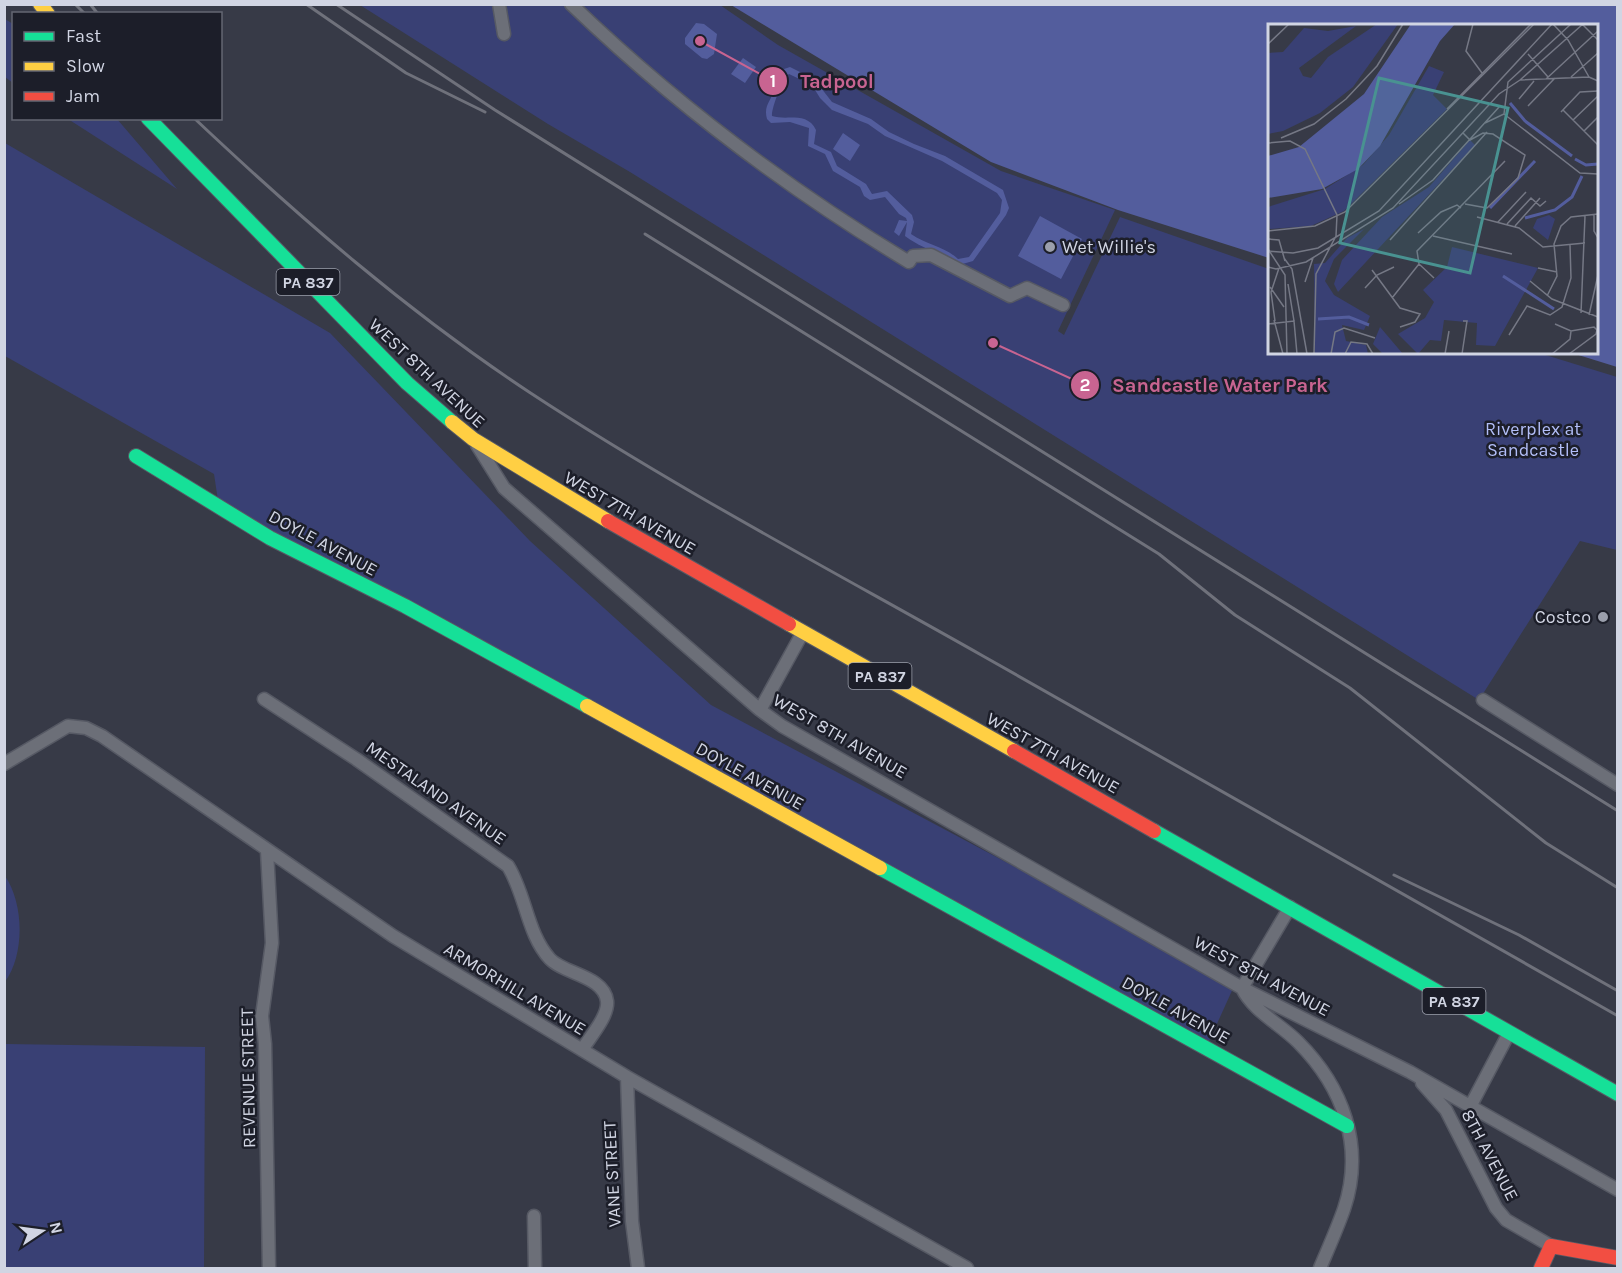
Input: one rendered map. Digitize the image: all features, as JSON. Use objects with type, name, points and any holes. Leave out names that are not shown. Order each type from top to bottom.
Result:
[{"type":"main road","name":"WEST 8TH AVENUE","points":[[150,120],[407,383],[473,439]]},
{"type":"main road","name":"WEST 7TH AVENUE","points":[[473,439],[539,482],[1617,1094]]},
{"type":"main road","name":"DOYLE AVENUE","points":[[136,456],[270,538],[405,606],[1347,1126]]},
{"type":"main road","name":"8TH AVENUE","points":[[1551,1246],[1617,1258]]},
{"type":"main road","points":[[1541,1269],[1551,1246]]},
{"type":"street","points":[[499,4],[504,34]]},
{"type":"street","points":[[571,4],[646,73],[720,133],[875,241],[909,262],[914,256],[931,255],[1010,296],[1027,288],[1063,305]]},
{"type":"street","name":"WEST 8TH AVENUE","points":[[473,439],[504,488],[760,710],[782,726],[1242,988],[1410,1072],[1617,1190]]},
{"type":"street","points":[[760,710],[803,632]]},
{"type":"street","name":"MESTALAND AVENUE","points":[[264,699],[356,759],[508,866],[516,879],[541,949],[554,963],[594,983],[604,992],[608,1002],[605,1012],[582,1050]]},
{"type":"street","points":[[1483,700],[1617,784]]},
{"type":"street","name":"ARMORHILL AVENUE","points":[[4,764],[68,726],[86,728],[102,736],[393,936],[627,1077],[967,1269]]},
{"type":"street","name":"REVENUE STREET","points":[[267,851],[272,942],[262,1016],[265,1044],[269,1269]]},
{"type":"street","points":[[1290,907],[1242,988],[1251,1003],[1279,1024],[1315,1060],[1339,1095],[1351,1145],[1349,1189],[1320,1269]]},
{"type":"street","points":[[1470,1105],[1509,1033]]},
{"type":"street","name":"8TH AVENUE","points":[[1410,1072],[1446,1110],[1496,1208],[1506,1220],[1551,1246]]},
{"type":"street","name":"VANE STREET","points":[[627,1077],[632,1221],[638,1269]]},
{"type":"street","points":[[534,1216],[535,1269]]},
{"type":"green space","name":"Riverplex at Sandcastle","points":[[360,5],[720,5],[778,45],[1001,171],[1115,210],[1058,331],[1064,335],[1120,217],[1268,269],[1268,354],[1542,354],[1617,377],[1617,550],[1580,541],[1479,700],[630,172],[548,124]]},
{"type":"green space","points":[[5,19],[12,23],[12,82],[5,77]]},
{"type":"green space","points":[[70,120],[118,120],[177,189]]},
{"type":"green space","points":[[5,143],[330,333],[530,541],[711,705],[1235,984],[1206,1048],[219,507],[214,474],[5,356]]},
{"type":"green space","points":[[5,876],[16,900],[20,929],[16,958],[5,982]]},
{"type":"green space","points":[[5,1044],[205,1047],[204,1268],[5,1268]]},
{"type":"shaded area","points":[[731,5],[1617,5],[1617,367],[1575,354],[1598,354],[1598,24],[1268,24],[1268,258],[1118,210],[991,162]]},
{"type":"shaded area","points":[[696,23],[704,24],[717,34],[714,54],[707,59],[702,58],[685,44],[685,38]]},
{"type":"shaded area","points":[[743,58],[756,67],[745,83],[731,74]]},
{"type":"shaded area","points":[[790,67],[814,79],[832,102],[871,119],[889,132],[914,144],[945,156],[1003,190],[1009,208],[973,261],[959,265],[911,240],[905,236],[907,222],[899,236],[894,232],[899,220],[907,221],[906,218],[899,214],[885,197],[870,200],[864,196],[860,187],[833,171],[825,154],[808,146],[809,128],[790,122],[771,123],[767,119],[766,110],[781,70]],"holes":[[[789,74],[812,85],[820,98],[832,110],[868,124],[885,136],[942,161],[997,193],[1002,200],[1000,213],[969,257],[958,259],[947,251],[911,234],[914,222],[912,215],[887,191],[872,194],[866,184],[837,166],[831,152],[814,144],[816,130],[807,120],[772,116],[778,94]]]},
{"type":"shaded area","points":[[843,133],[860,145],[850,161],[833,149]]},
{"type":"shaded area","name":"Wet Willie's","points":[[1040,216],[1082,239],[1061,279],[1018,256]]},
{"type":"railway","points":[[75,4],[83,12]]},
{"type":"railway","points":[[90,4],[96,12]]},
{"type":"railway","points":[[306,4],[406,73],[485,112]]},
{"type":"railway","points":[[336,4],[495,110],[1618,811]]},
{"type":"railway","points":[[196,120],[315,228],[398,297],[484,361],[584,427],[754,528],[1618,1016]]},
{"type":"railway","points":[[645,234],[1159,554],[1235,615],[1350,688],[1546,843],[1618,888]]},
{"type":"railway","points":[[1394,875],[1519,935],[1618,991]]},
{"type":"traffic: fast","points":[[150,120],[407,383],[452,422]]},
{"type":"traffic: fast","points":[[136,456],[270,538],[405,606],[587,706]]},
{"type":"traffic: fast","points":[[1154,831],[1618,1094]]},
{"type":"traffic: fast","points":[[880,868],[1347,1126]]},
{"type":"traffic: slow","points":[[40,4],[46,12]]},
{"type":"traffic: slow","points":[[452,422],[473,439],[608,521]]},
{"type":"traffic: slow","points":[[789,624],[1014,751]]},
{"type":"traffic: slow","points":[[587,706],[880,868]]},
{"type":"traffic: jam","points":[[608,521],[789,624]]},
{"type":"traffic: jam","points":[[1014,751],[1154,831]]},
{"type":"traffic: jam","points":[[1541,1268],[1551,1246],[1618,1258]]},
{"type":"place","name":"Tadpool","points":[[700,41]]},
{"type":"place","name":"Wet Willie's","points":[[1050,247]]},
{"type":"place","name":"Sandcastle Water Park","points":[[993,343]]},
{"type":"place","name":"Costco","points":[[1603,617]]}]
